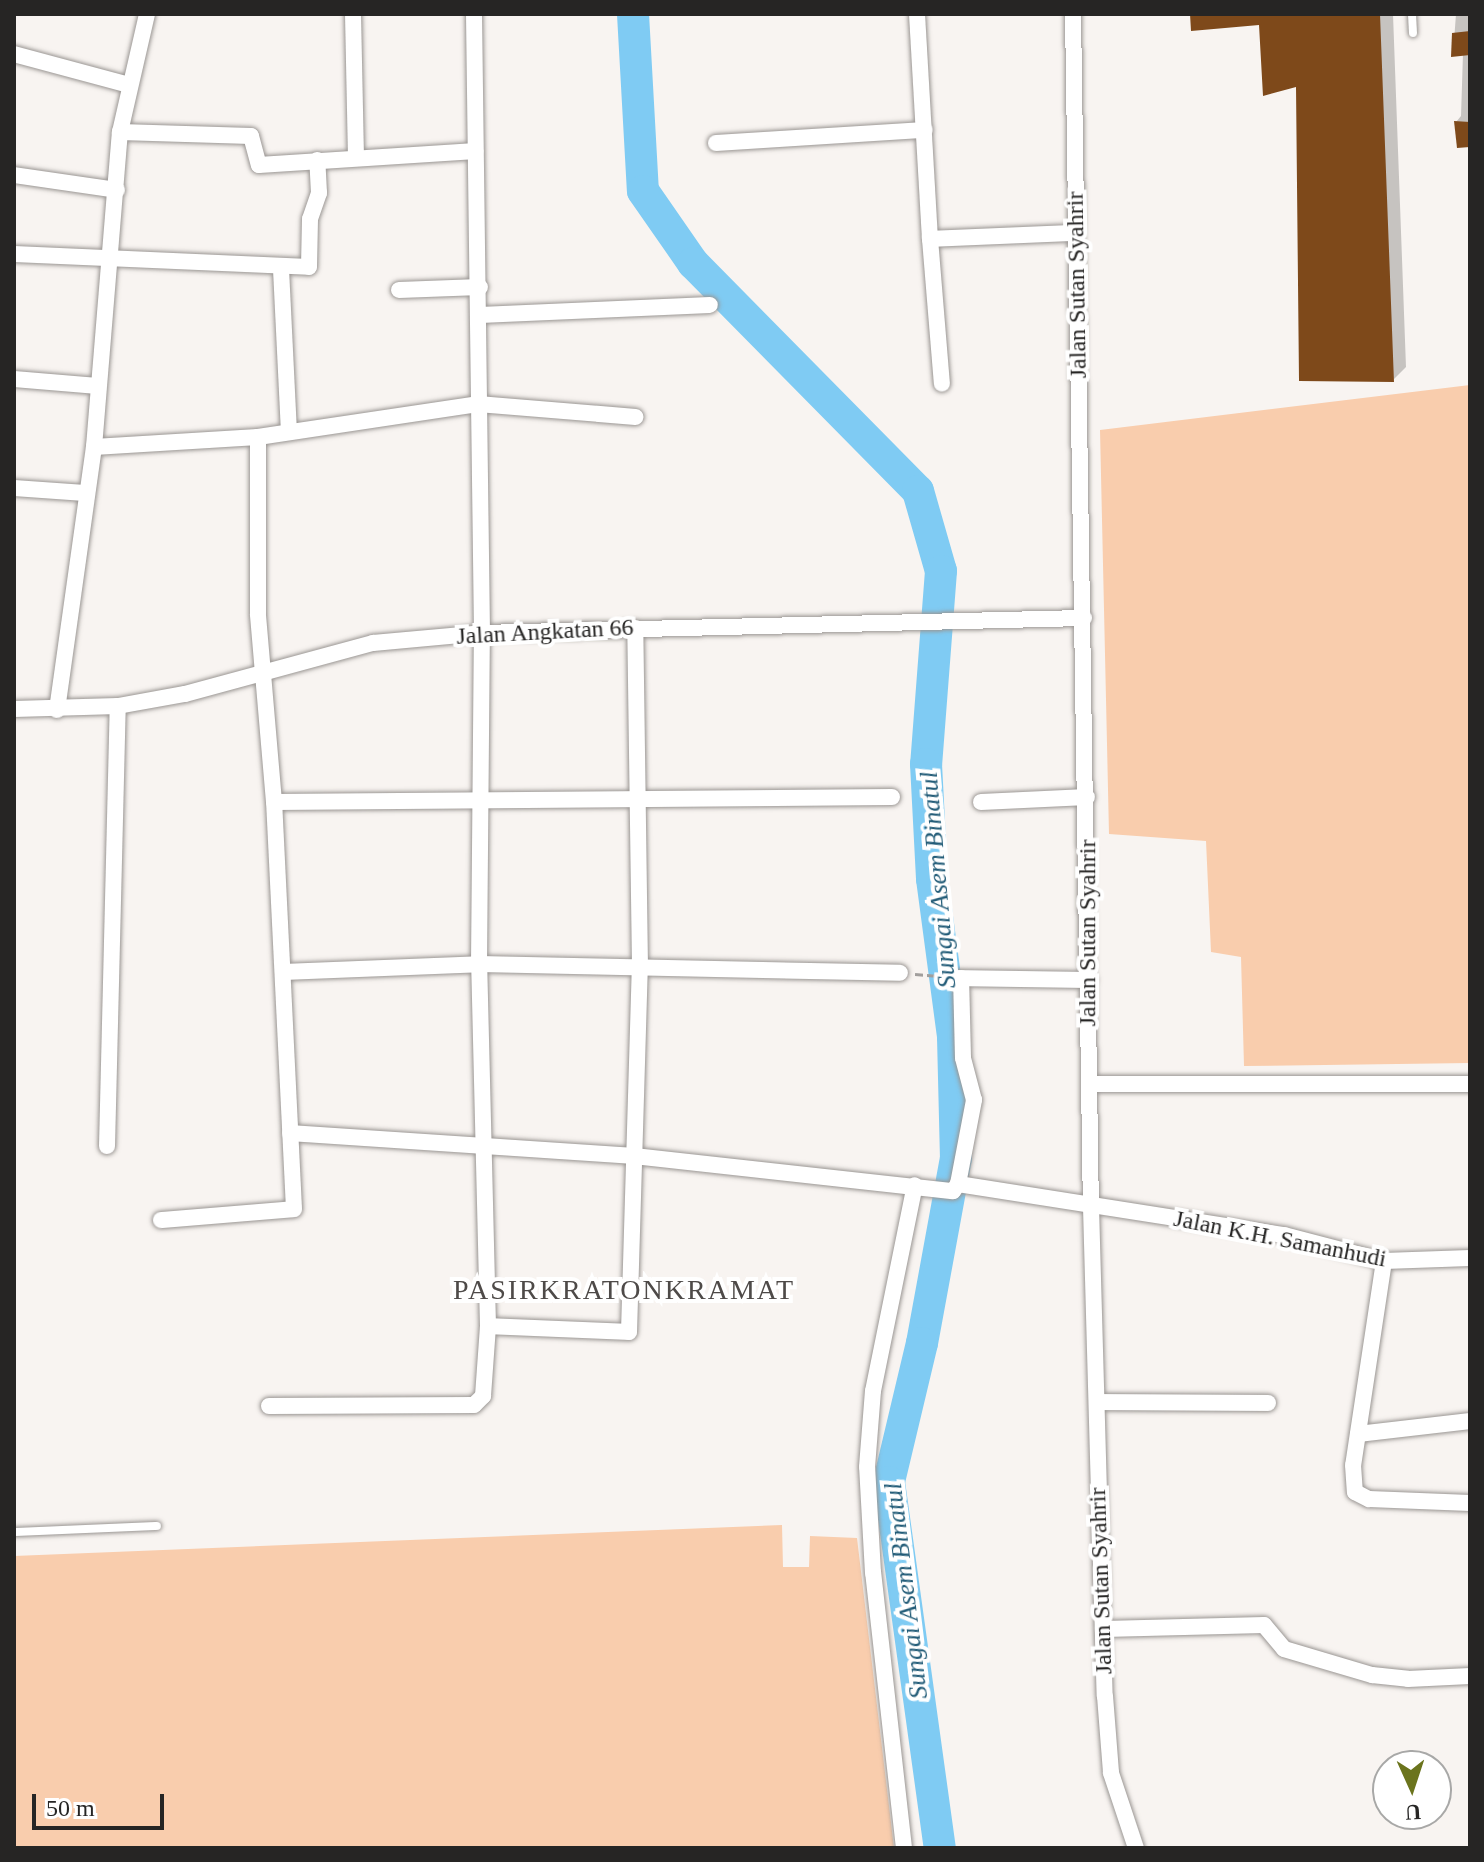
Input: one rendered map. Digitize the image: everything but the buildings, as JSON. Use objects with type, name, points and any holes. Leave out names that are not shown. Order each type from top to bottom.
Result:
[{"type":"street","points":[[57,710],[85,493],[94,447],[106,262],[117,190],[120,132],[147,14]]},
{"type":"street","points":[[353,14],[356,156]]},
{"type":"street","points":[[269,1406],[478,1404],[483,1396],[488,1326],[479,964],[482,633],[478,404],[480,287],[474,14]]},
{"type":"street","points":[[917,14],[942,384]]},
{"type":"street","name":"Jalan Sutan Syahrir","points":[[1073,14],[1091,1207],[1104,1629],[1111,1773],[1136,1848]]},
{"type":"street","points":[[14,54],[129,85]]},
{"type":"street","points":[[716,143],[925,130]]},
{"type":"street","points":[[120,132],[251,136],[257,164],[476,151]]},
{"type":"street","points":[[14,254],[106,262],[281,269],[310,266],[317,160]]},
{"type":"street","points":[[14,175],[117,190]]},
{"type":"street","points":[[930,239],[1075,233]]},
{"type":"street","points":[[281,269],[289,430]]},
{"type":"street","points":[[399,290],[480,287]]},
{"type":"street","points":[[480,315],[710,305]]},
{"type":"street","points":[[14,379],[98,386]]},
{"type":"street","points":[[94,447],[258,437],[478,404],[635,417]]},
{"type":"street","points":[[161,1220],[293,1212],[274,802],[263,670],[258,437]]},
{"type":"street","points":[[14,488],[85,493]]},
{"type":"street","name":"Jalan Angkatan 66","points":[[14,709],[118,706],[185,694],[263,670],[373,643],[482,633],[947,624],[1084,618]]},
{"type":"street","points":[[488,1326],[627,1334],[640,967],[635,628]]},
{"type":"street","points":[[107,1146],[118,706]]},
{"type":"street","points":[[274,802],[479,797],[892,797]]},
{"type":"street","points":[[981,802],[1087,797]]},
{"type":"street","points":[[283,972],[479,964],[900,973]]},
{"type":"street","points":[[956,1188],[974,1100],[963,1058],[955,978],[1089,980]]},
{"type":"street","points":[[1089,1084],[1470,1084]]},
{"type":"street","name":"Jalan K.H. Samanhudi","points":[[290,1133],[484,1143],[956,1188],[1284,1235],[1384,1261],[1470,1258]]},
{"type":"street","points":[[904,1848],[873,1573],[867,1467],[875,1376],[916,1186]]},
{"type":"street","points":[[1384,1261],[1352,1481],[1358,1496],[1470,1503]]},
{"type":"street","points":[[1098,1402],[1268,1403]]},
{"type":"street","points":[[1358,1434],[1470,1421]]},
{"type":"street","points":[[1104,1629],[1264,1625],[1271,1627],[1282,1648],[1372,1675],[1408,1679],[1470,1676]]},
{"type":"lane","points":[[1412,14],[1413,33]]},
{"type":"lane","points":[[14,1532],[157,1526]]},
{"type":"path","points":[[900,973],[955,978]]},
{"type":"shaded area","points":[[1470,385],[1470,1063],[1244,1066],[1241,957],[1211,952],[1206,841],[1109,834],[1100,430]]},
{"type":"shaded area","points":[[782,1525],[783,1567],[809,1567],[810,1536],[857,1538],[894,1848],[14,1848],[14,1556]]},
{"type":"waterway","name":"Sungai Asem Binatul","points":[[633,14],[643,191],[693,263],[918,491],[941,571],[926,764],[932,879],[953,1037],[956,1158],[922,1343],[889,1482],[940,1848]]},
{"type":"district","name":"PASIRKRATONKRAMAT","points":[[624,1290]]}]
